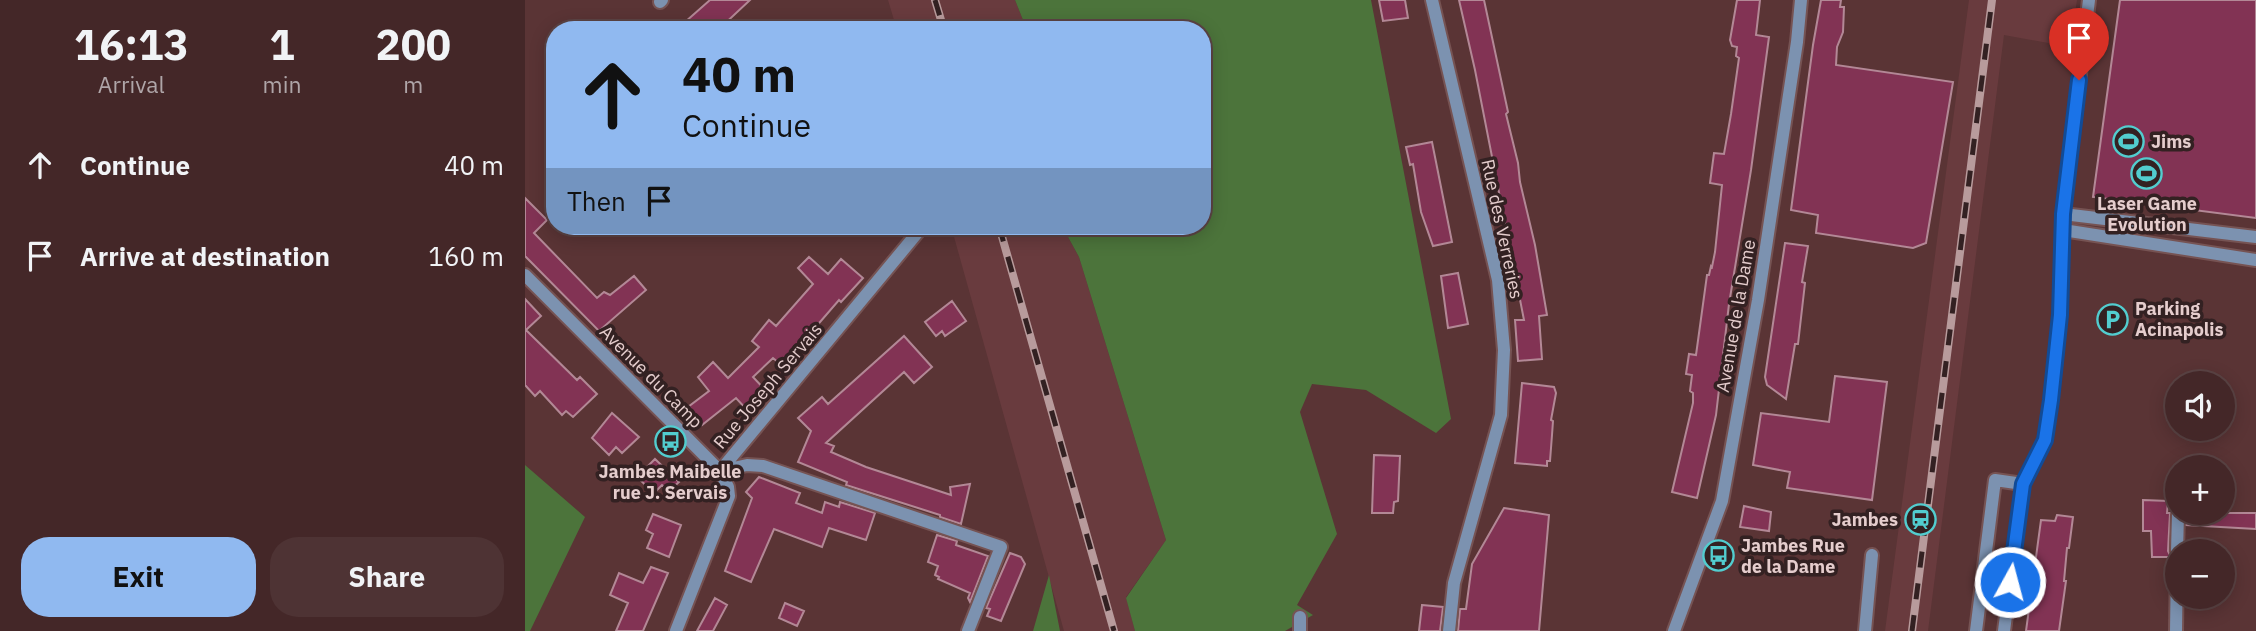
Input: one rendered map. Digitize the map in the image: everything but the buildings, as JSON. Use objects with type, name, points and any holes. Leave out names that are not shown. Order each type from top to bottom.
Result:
[{"type":"street","name":"Rue des Verreries","points":[[1432,0],[1498,280],[1504,350],[1501,415],[1454,583],[1449,631]]},
{"type":"street","name":"Avenue de la Dame","points":[[1674,631],[1722,501],[1758,300],[1801,0]]},
{"type":"street","points":[[2004,631],[2023,484],[2045,440],[2060,315],[2063,214],[2089,0]]},
{"type":"street","points":[[2063,214],[2256,237]]},
{"type":"street","points":[[2063,230],[2256,260]]},
{"type":"street","name":"Rue Joseph Servais","points":[[720,471],[916,235]]},
{"type":"street","name":"Avenue du Camp","points":[[525,275],[720,471]]},
{"type":"street","name":"Rue Joseph Servais","points":[[720,471],[747,465],[763,466],[1001,547],[968,631]]},
{"type":"street","points":[[676,631],[729,496],[728,486],[720,471]]},
{"type":"street","points":[[1976,631],[1995,481],[2023,484]]},
{"type":"street","points":[[1865,631],[1872,555]]},
{"type":"street","points":[[2176,609],[2176,631]]},
{"type":"street","points":[[1300,617],[1300,631]]},
{"type":"shaded area","points":[[888,0],[1015,0],[1023,21],[894,21]]},
{"type":"shaded area","points":[[1969,0],[2077,0],[2070,47],[2004,35],[1928,631],[1885,631]]},
{"type":"shaded area","points":[[954,235],[1067,235],[1079,257],[1166,540],[1126,597],[1135,631],[1064,631]]},
{"type":"green space","points":[[1015,0],[1371,0],[1451,419],[1436,433],[1366,390],[1312,384],[1300,412],[1337,534],[1297,605],[1313,615],[1285,631],[1135,631],[1126,598],[1166,540],[1079,257],[1067,235],[1211,235],[1211,21],[1023,21]]},
{"type":"green space","points":[[525,465],[585,517],[530,631],[525,631]]},
{"type":"green space","points":[[1049,575],[1060,631],[1033,631]]},
{"type":"railway","points":[[935,0],[941,21]]},
{"type":"railway","points":[[1912,631],[1992,0]]},
{"type":"railway","points":[[1002,235],[1114,631]]},
{"type":"place","name":"Jims","points":[[2128,142]]},
{"type":"place","name":"Laser Game Evolution","points":[[2147,174]]},
{"type":"place","name":"Parking Acinapolis","points":[[2112,319]]},
{"type":"place","name":"Jambes Maibelle rue J. Servais","points":[[670,442]]},
{"type":"place","name":"Jambes","points":[[1921,520]]},
{"type":"place","name":"Jambes Rue de la Dame","points":[[1718,556]]},
{"type":"route","points":[[2010,582],[2023,484],[2045,440],[2051,400],[2060,315],[2063,214],[2079,80]]}]
